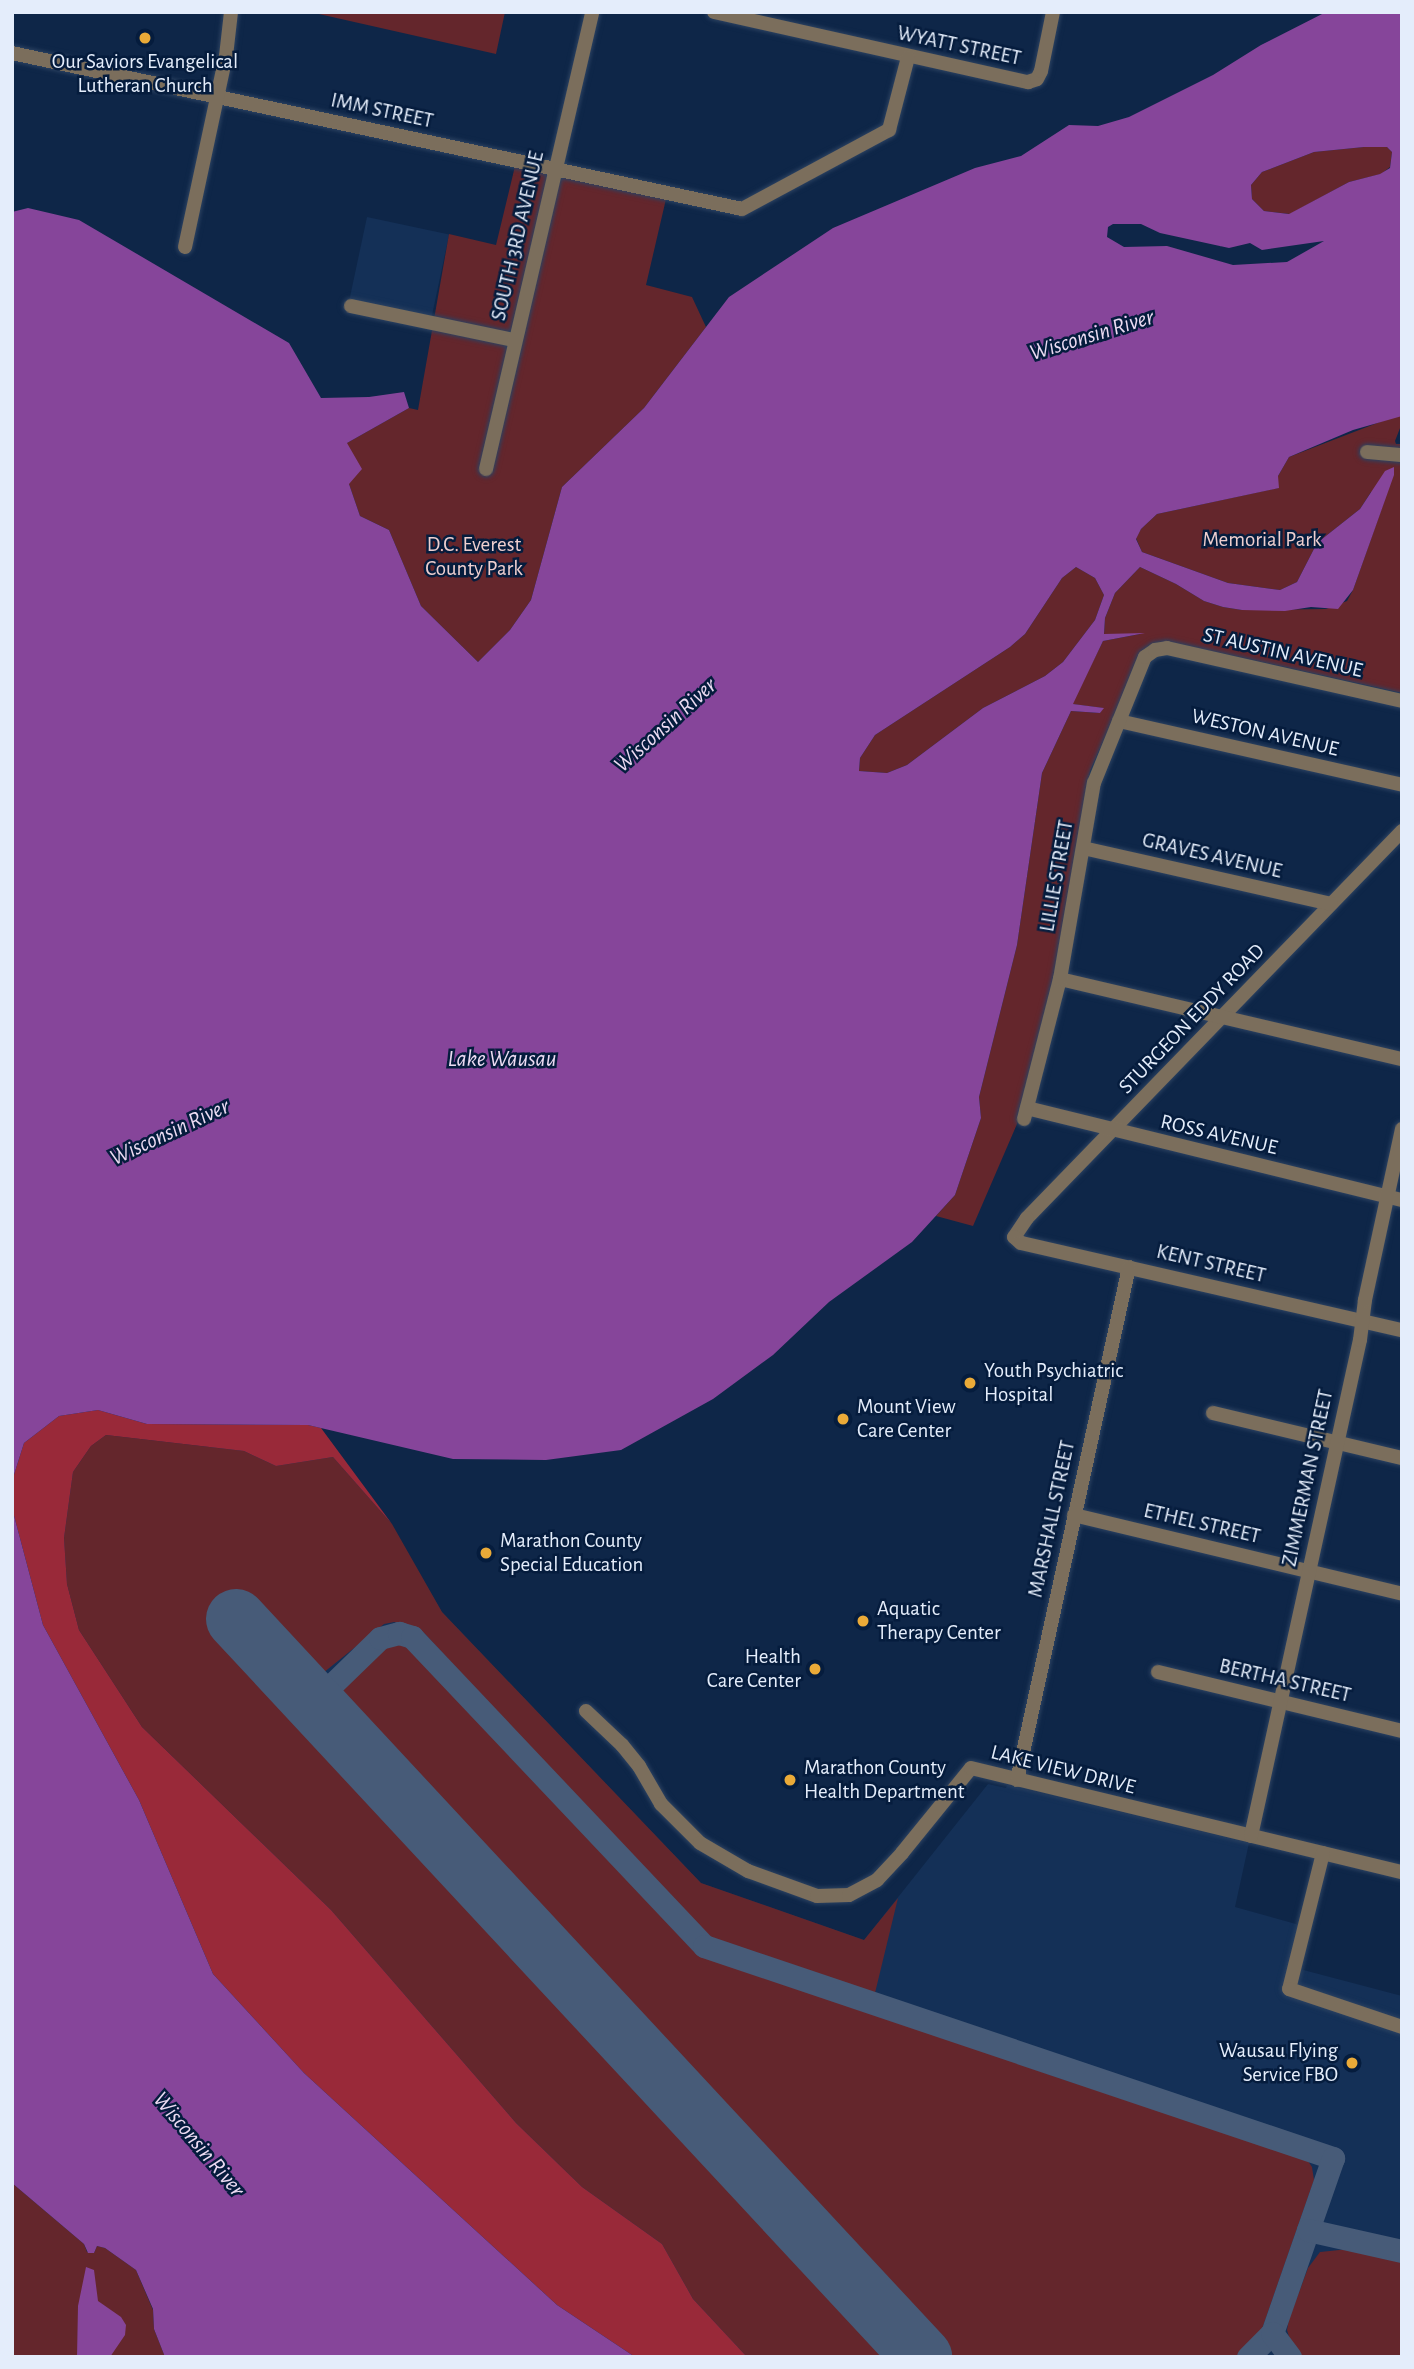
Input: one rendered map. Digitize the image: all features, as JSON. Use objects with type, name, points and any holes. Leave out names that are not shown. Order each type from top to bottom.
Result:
[{"type":"street","points":[[185,247],[217,97],[231,12]]},
{"type":"street","name":"SOUTH 3RD AVENUE","points":[[486,469],[592,12]]},
{"type":"street","name":"WYATT STREET","points":[[714,12],[908,57],[1032,82],[1041,71],[1053,12]]},
{"type":"street","name":"IMM STREET","points":[[12,53],[742,209],[889,130],[908,57]]},
{"type":"street","points":[[351,306],[514,340]]},
{"type":"street","points":[[1367,452],[1402,454]]},
{"type":"street","name":"ST AUSTIN AVENUE","points":[[1155,650],[1167,649],[1402,701]]},
{"type":"street","name":"LILLIE STREET","points":[[1025,1114],[1060,979],[1094,783],[1145,657],[1155,650]]},
{"type":"street","name":"WESTON AVENUE","points":[[1119,721],[1402,785]]},
{"type":"street","name":"STURGEON EDDY ROAD","points":[[1014,1237],[1021,1224],[1402,831]]},
{"type":"street","name":"GRAVES AVENUE","points":[[1083,848],[1331,904]]},
{"type":"street","points":[[1060,979],[1402,1059]]},
{"type":"street","name":"ROSS AVENUE","points":[[1025,1114],[1113,1129],[1394,1198]]},
{"type":"street","name":"ZIMMERMAN STREET","points":[[1251,1836],[1362,1321],[1394,1198],[1402,1129]]},
{"type":"street","name":"KENT STREET","points":[[1014,1237],[1019,1242],[1402,1331]]},
{"type":"street","name":"MARSHALL STREET","points":[[1017,1780],[1129,1267]]},
{"type":"street","points":[[1213,1413],[1402,1458]]},
{"type":"street","name":"ETHEL STREET","points":[[1074,1515],[1402,1594]]},
{"type":"street","name":"BERTHA STREET","points":[[1158,1672],[1402,1731]]},
{"type":"street","name":"LAKE VIEW DRIVE","points":[[586,1711],[622,1745],[639,1766],[661,1804],[700,1843],[748,1871],[823,1897],[849,1895],[879,1877],[971,1768],[1402,1872]]},
{"type":"street","points":[[1323,1853],[1289,1989],[1402,2027]]},
{"type":"shaded area","points":[[367,217],[449,234],[430,322],[348,305]]},
{"type":"shaded area","points":[[98,1410],[147,1424],[308,1425],[321,1428],[392,1524],[333,1457],[276,1466],[244,1451],[106,1435],[91,1446],[73,1472],[64,1538],[67,1584],[79,1630],[142,1727],[331,1910],[516,2123],[582,2187],[662,2244],[693,2299],[747,2357],[635,2357],[557,2305],[304,2073],[213,1974],[139,1800],[43,1625],[12,1508],[12,1481],[24,1443],[59,1416]]},
{"type":"shaded area","points":[[321,1428],[391,1524],[442,1612],[701,1883],[864,1940],[988,1784],[1006,1788],[1007,1785],[1249,1843],[1235,1907],[1303,1926],[1292,1967],[1402,1996],[1402,2357],[635,2357],[12,1508],[12,1481]]},
{"type":"green space","points":[[310,12],[505,12],[496,54]]},
{"type":"green space","points":[[1387,147],[1392,152],[1390,167],[1381,174],[1349,182],[1290,214],[1264,211],[1252,199],[1251,185],[1262,172],[1314,152]]},
{"type":"green space","name":"D.C. Everest County Park","points":[[516,162],[555,170],[559,180],[563,177],[666,199],[646,285],[692,297],[706,327],[644,408],[562,487],[531,600],[510,630],[478,662],[421,606],[389,530],[360,516],[349,484],[347,443],[409,408],[418,410],[449,234],[496,245]]},
{"type":"green space","name":"Memorial Park","points":[[1398,415],[1402,416],[1395,441],[1396,444],[1402,444],[1402,693],[1180,644],[1171,643],[1141,656],[1090,771],[1059,968],[1017,1124],[973,1226],[936,1216],[955,1195],[981,1118],[979,1097],[1017,945],[1042,773],[1071,711],[1100,713],[1103,708],[1072,704],[1103,641],[1140,634],[1104,635],[1105,618],[1115,593],[1140,567],[1204,601],[1223,607],[1242,610],[1326,609],[1347,601],[1353,590],[1385,499],[1371,492],[1360,509],[1317,543],[1297,582],[1280,590],[1228,583],[1142,552],[1136,538],[1141,529],[1157,514],[1278,488],[1278,476],[1289,457]]},
{"type":"green space","points":[[1076,567],[1095,578],[1104,595],[1095,620],[1063,662],[1045,676],[983,708],[907,765],[887,773],[859,771],[860,758],[875,735],[1010,647],[1025,634],[1062,578]]},
{"type":"green space","points":[[106,1435],[244,1451],[276,1466],[333,1457],[392,1524],[442,1612],[701,1883],[864,1940],[898,1898],[875,1993],[712,1939],[698,1928],[425,1634],[415,1627],[394,1622],[384,1624],[323,1673],[314,1673],[304,1666],[251,1609],[222,1635],[893,2357],[747,2357],[693,2299],[662,2244],[582,2187],[516,2123],[331,1910],[142,1727],[79,1630],[67,1584],[64,1538],[73,1472],[91,1446]]},
{"type":"green space","points":[[396,1643],[410,1648],[688,1945],[700,1953],[1068,2081],[1304,2155],[1312,2167],[1314,2180],[1261,2332],[1236,2357],[947,2357],[348,1713],[341,1698],[345,1684],[386,1646]]},
{"type":"green space","points":[[12,2183],[84,2244],[87,2252],[94,2253],[97,2246],[105,2248],[136,2270],[153,2310],[154,2329],[165,2357],[12,2357]]},
{"type":"green space","points":[[1349,2249],[1402,2260],[1402,2357],[1298,2357],[1293,2349],[1287,2330],[1289,2319],[1308,2268],[1320,2252]]},
{"type":"water","name":"Lake Wausau","points":[[1326,12],[1402,12],[1402,416],[1353,430],[1289,457],[1278,476],[1279,488],[1157,514],[1141,529],[1136,539],[1142,552],[1228,583],[1280,590],[1297,582],[1317,543],[1360,509],[1385,471],[1394,467],[1394,475],[1353,590],[1338,609],[1311,607],[1285,611],[1223,607],[1204,601],[1140,567],[1115,593],[1105,618],[1104,634],[1145,633],[1103,641],[1073,704],[1104,708],[1100,713],[1071,711],[1042,773],[1017,945],[979,1097],[981,1118],[955,1195],[912,1242],[829,1302],[773,1355],[713,1399],[621,1450],[546,1460],[453,1459],[308,1425],[147,1424],[98,1410],[59,1416],[24,1443],[12,1481],[12,212],[28,208],[79,220],[289,343],[321,398],[369,397],[404,392],[409,408],[347,443],[362,469],[349,484],[360,516],[389,530],[421,606],[478,662],[510,630],[531,600],[562,487],[644,408],[729,297],[833,228],[975,168],[1021,156],[1069,125],[1098,126],[1129,117],[1213,75],[1261,45]],"holes":[[[1387,147],[1392,152],[1390,168],[1380,174],[1349,182],[1289,214],[1264,211],[1252,199],[1251,185],[1262,172],[1314,152]],[[1113,224],[1141,224],[1160,233],[1229,248],[1250,243],[1262,250],[1324,241],[1287,262],[1233,265],[1167,246],[1124,247],[1107,237],[1108,227]],[[1076,567],[1095,578],[1104,595],[1095,620],[1063,662],[1045,676],[983,708],[907,765],[887,773],[859,771],[860,758],[875,735],[1010,647],[1025,634],[1062,578]]]},
{"type":"water","name":"Wisconsin River","points":[[12,1508],[43,1625],[139,1800],[213,1974],[304,2073],[557,2305],[635,2357],[165,2357],[154,2329],[153,2309],[136,2270],[105,2248],[97,2246],[94,2253],[88,2253],[84,2244],[12,2183]]},
{"type":"water","points":[[86,2267],[94,2270],[98,2301],[121,2317],[126,2325],[125,2335],[110,2357],[77,2357],[78,2306]]},
{"type":"taxiway","points":[[313,1703],[380,1638],[399,1633],[412,1637],[704,1946],[1333,2158],[1272,2333],[1248,2357]]},
{"type":"taxiway","points":[[1308,2230],[1402,2251]]},
{"type":"taxiway","points":[[1272,2333],[1290,2357]]},
{"type":"runway","points":[[236,1619],[922,2357]]},
{"type":"place","name":"Our Saviors Evangelical Lutheran Church","points":[[145,38]]},
{"type":"place","name":"Youth Psychiatric Hospital","points":[[970,1383]]},
{"type":"place","name":"Mount View Care Center","points":[[843,1419]]},
{"type":"place","name":"Marathon County Special Education","points":[[486,1553]]},
{"type":"place","name":"Aquatic Therapy Center","points":[[863,1621]]},
{"type":"place","name":"Health Care Center","points":[[815,1669]]},
{"type":"place","name":"Marathon County Health Department","points":[[790,1780]]},
{"type":"place","name":"Wausau Flying Service FBO","points":[[1352,2063]]}]
